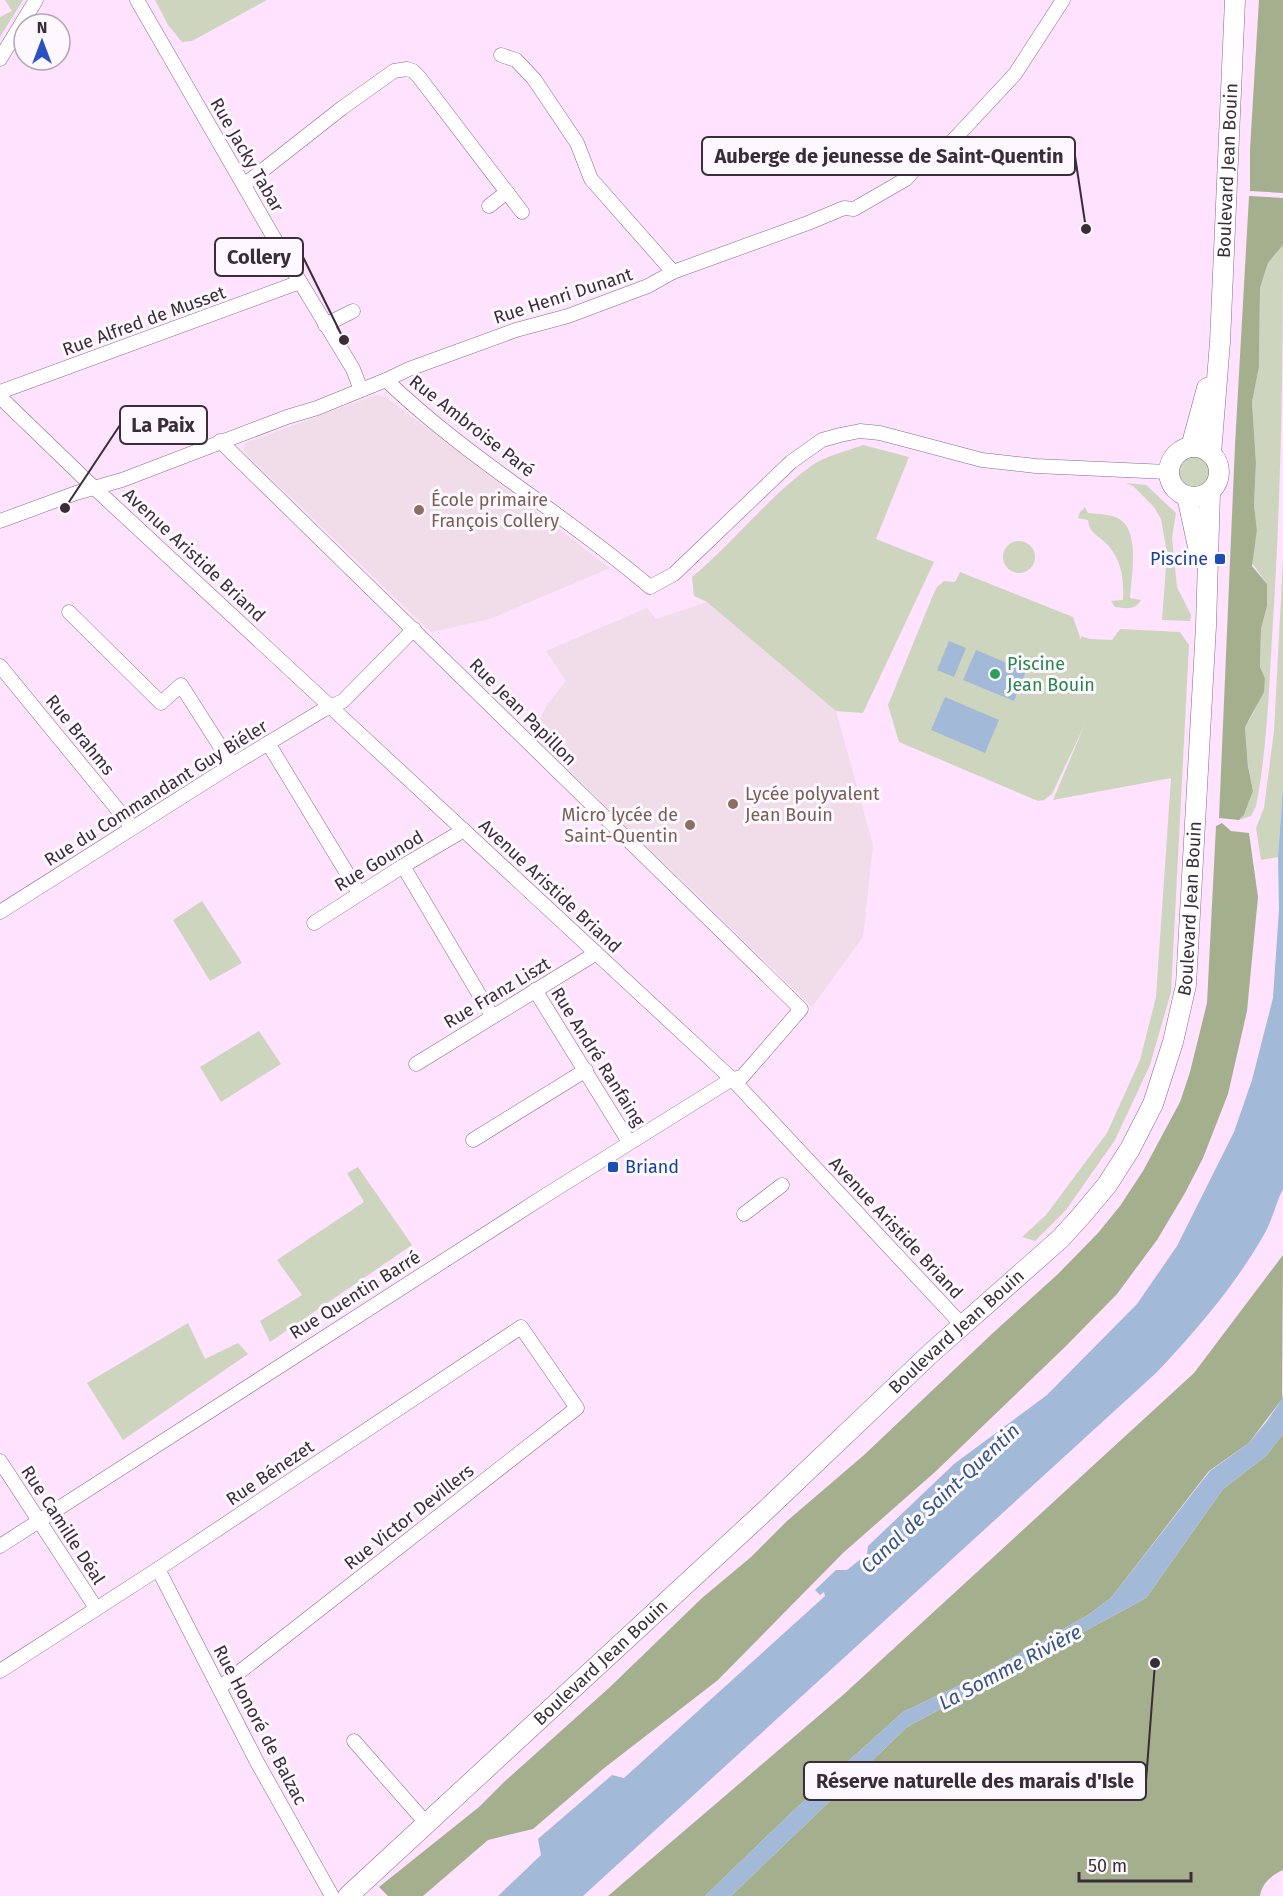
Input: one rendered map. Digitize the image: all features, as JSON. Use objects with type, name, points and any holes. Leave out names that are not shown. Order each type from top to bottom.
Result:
[{"type":"street","points":[[0,59],[36,0]]},
{"type":"street","name":"Rue Jacky Tabar","points":[[137,0],[325,325],[353,369],[361,390]]},
{"type":"street","name":"Rue Henri Dunant","points":[[0,521],[317,408],[409,369],[516,330],[568,316],[648,286],[674,272],[844,208],[854,209],[906,179],[914,170],[945,149],[1015,74],[1063,0]]},
{"type":"street","name":"Boulevard Jean Bouin","points":[[1211,454],[1220,342],[1235,0]]},
{"type":"street","points":[[501,56],[516,60],[534,79],[577,143],[591,179],[674,272]]},
{"type":"street","points":[[244,185],[342,108],[400,69],[413,71],[522,212]]},
{"type":"street","points":[[489,206],[507,192]]},
{"type":"street","name":"Rue Alfred de Musset","points":[[0,392],[300,282]]},
{"type":"street","points":[[325,325],[353,311]]},
{"type":"street","name":"Boulevard Jean Bouin","points":[[1191,447],[1220,342]]},
{"type":"street","name":"Rue Ambroise Paré","points":[[386,380],[462,445],[592,540],[650,587],[674,574],[766,484],[799,456],[822,440],[840,435],[860,432],[880,433],[982,460],[1036,466],[1168,472]]},
{"type":"street","name":"Avenue Aristide Briand","points":[[0,397],[732,1079],[963,1326]]},
{"type":"street","name":"Rue Jean Papillon","points":[[220,441],[801,1009]]},
{"type":"street","points":[[1191,447],[1205,449],[1211,454],[1216,460],[1218,477],[1210,492],[1203,496],[1187,496],[1175,489],[1168,472],[1173,457],[1191,447]]},
{"type":"street","name":"Boulevard Jean Bouin","points":[[348,1896],[766,1510],[930,1354],[1060,1239],[1107,1185],[1130,1149],[1153,1104],[1165,1069],[1181,1013],[1188,956],[1206,626],[1210,492]]},
{"type":"street","name":"Boulevard Jean Bouin","points":[[1187,496],[1206,582]]},
{"type":"street","points":[[69,612],[161,703],[181,686],[232,765]]},
{"type":"street","name":"Rue du Commandant Guy Biéler","points":[[0,912],[232,765],[343,701],[414,629]]},
{"type":"street","name":"Rue Brahms","points":[[0,666],[132,827]]},
{"type":"street","points":[[268,743],[359,893]]},
{"type":"street","name":"Rue Gounod","points":[[314,923],[403,866],[458,836],[464,830]]},
{"type":"street","points":[[403,866],[492,1016]]},
{"type":"street","name":"Rue Franz Liszt","points":[[416,1064],[595,952]]},
{"type":"street","name":"Rue André Ranfaing","points":[[535,990],[629,1143]]},
{"type":"street","name":"Rue Quentin Barré","points":[[0,1546],[629,1143],[732,1079],[742,1077],[801,1009]]},
{"type":"street","points":[[472,1140],[586,1070]]},
{"type":"street","points":[[744,1214],[782,1185]]},
{"type":"street","name":"Rue Bénezet","points":[[0,1671],[159,1569],[521,1327],[546,1363]]},
{"type":"street","name":"Rue Victor Devillers","points":[[219,1688],[577,1408],[546,1363]]},
{"type":"street","name":"Rue Camille Déal","points":[[0,1461],[96,1608]]},
{"type":"street","name":"Rue Honoré de Balzac","points":[[159,1569],[257,1762],[332,1896]]},
{"type":"street","points":[[354,1741],[426,1823]]},
{"type":"shaded area","name":"École primaire François Collery","points":[[376,395],[386,397],[610,568],[490,619],[431,632],[244,452],[245,443]]},
{"type":"shaded area","name":"Lycée polyvalent Jean Bouin","points":[[707,602],[836,711],[873,845],[863,937],[812,1007],[534,736],[546,706],[566,681],[546,651],[647,608],[656,619]]},
{"type":"green space","points":[[5,0],[23,0],[16,12],[12,12],[12,18],[0,37],[0,17],[12,11]]},
{"type":"green space","points":[[155,0],[267,0],[192,41],[182,42],[168,25]]},
{"type":"green space","points":[[1259,0],[1283,0],[1283,193],[1250,191],[1250,149]]},
{"type":"green space","points":[[1249,196],[1283,198],[1283,245],[1268,263],[1260,288],[1259,367],[1252,402],[1256,463],[1254,505],[1257,530],[1252,566],[1267,584],[1267,606],[1261,629],[1260,667],[1265,678],[1264,692],[1245,727],[1248,766],[1253,791],[1244,815],[1239,820],[1219,818],[1235,445]]},
{"type":"green space","points":[[1283,245],[1280,480],[1267,714],[1256,806],[1251,816],[1239,820],[1244,815],[1253,791],[1245,727],[1254,712],[1265,678],[1260,667],[1261,629],[1267,606],[1267,584],[1252,563],[1257,530],[1254,505],[1256,463],[1252,402],[1259,367],[1260,288],[1268,263]]},
{"type":"green space","points":[[863,445],[909,457],[876,539],[934,562],[863,713],[836,711],[707,602],[694,596],[692,577],[780,492],[811,466]]},
{"type":"green space","points":[[1194,456],[1206,460],[1210,472],[1206,484],[1194,488],[1182,484],[1178,472],[1182,460]]},
{"type":"green space","points":[[1126,483],[1146,485],[1176,513],[1172,538],[1177,587],[1191,615],[1190,621],[1162,620],[1167,553],[1161,519],[1154,507],[1133,486]]},
{"type":"green space","points":[[1085,507],[1088,513],[1114,517],[1121,520],[1127,527],[1131,535],[1133,557],[1130,598],[1141,600],[1136,606],[1115,607],[1111,601],[1123,600],[1121,571],[1113,551],[1092,531],[1088,520],[1078,518]]},
{"type":"green space","points":[[1019,541],[1030,546],[1035,557],[1030,568],[1019,573],[1008,568],[1003,557],[1008,546]]},
{"type":"green space","points":[[1283,560],[1283,784],[1278,857],[1261,860],[1256,828],[1264,808],[1274,731]]},
{"type":"green space","points":[[960,572],[1073,617],[1081,640],[1081,636],[1090,639],[1112,640],[1120,629],[1180,632],[1189,645],[1171,992],[1150,1065],[1115,1140],[1066,1210],[1035,1241],[1022,1237],[1046,1215],[1107,1133],[1140,1060],[1156,997],[1171,778],[1053,800],[1085,724],[1052,794],[1038,801],[899,742],[888,705],[937,587],[944,581],[955,582]]},
{"type":"green space","points":[[1222,823],[1231,831],[1249,833],[1258,897],[1247,1011],[1228,1094],[1203,1158],[1157,1240],[1117,1294],[935,1472],[843,1553],[718,1680],[603,1769],[533,1829],[488,1840],[423,1896],[388,1896],[379,1887],[479,1807],[610,1687],[702,1598],[864,1455],[1058,1274],[1098,1233],[1120,1206],[1143,1171],[1180,1102],[1190,1072],[1207,1003],[1216,826]]},
{"type":"green space","points":[[202,901],[242,963],[210,981],[173,920]]},
{"type":"green space","points":[[259,1031],[281,1064],[221,1102],[200,1067]]},
{"type":"green space","points":[[358,1167],[412,1245],[270,1342],[260,1321],[302,1295],[277,1260],[364,1202],[347,1173]]},
{"type":"green space","points":[[1283,1255],[1282,1399],[1249,1443],[1209,1471],[1111,1598],[1088,1615],[983,1674],[903,1712],[792,1812],[705,1896],[608,1896],[843,1695],[1194,1373]]},
{"type":"green space","points":[[188,1323],[205,1359],[238,1343],[248,1354],[123,1440],[87,1383]]},
{"type":"green space","points":[[1283,1434],[1283,1870],[1268,1880],[1260,1896],[731,1896],[907,1727],[1146,1598],[1223,1489],[1266,1456]]},
{"type":"water","points":[[949,641],[966,648],[954,677],[937,670]]},
{"type":"water","points":[[976,650],[1026,671],[1014,701],[963,680]]},
{"type":"water","points":[[945,697],[999,720],[985,753],[931,730]]},
{"type":"water","name":"Canal de Saint-Quentin","points":[[1283,784],[1283,1189],[1266,1231],[1242,1269],[1201,1323],[1156,1373],[583,1896],[498,1896],[541,1855],[538,1839],[612,1775],[624,1778],[825,1596],[824,1592],[820,1595],[815,1590],[836,1570],[847,1570],[867,1554],[868,1546],[954,1464],[1047,1395],[1137,1304],[1177,1246],[1234,1132],[1252,1080],[1273,998],[1279,909],[1278,857]]},
{"type":"water","name":"La Somme Rivière","points":[[1283,1393],[1283,1434],[1266,1456],[1223,1489],[1146,1598],[907,1727],[731,1896],[705,1896],[792,1812],[903,1712],[983,1674],[1088,1615],[1111,1598],[1210,1471],[1249,1443],[1282,1399]]},
{"type":"place","name":"Auberge de jeunesse de Saint-Quentin","points":[[1086,229]]},
{"type":"place","name":"Collery","points":[[344,340]]},
{"type":"place","name":"La Paix","points":[[65,508]]},
{"type":"place","name":"École primaire François Collery","points":[[419,510]]},
{"type":"place","name":"Piscine","points":[[1220,559]]},
{"type":"place","name":"Piscine Jean Bouin","points":[[995,674]]},
{"type":"place","name":"Lycée polyvalent Jean Bouin","points":[[733,804]]},
{"type":"place","name":"Micro lycée de Saint-Quentin","points":[[690,825]]},
{"type":"place","name":"Briand","points":[[613,1167]]},
{"type":"place","name":"Réserve naturelle des marais d'Isle","points":[[1155,1663]]}]
